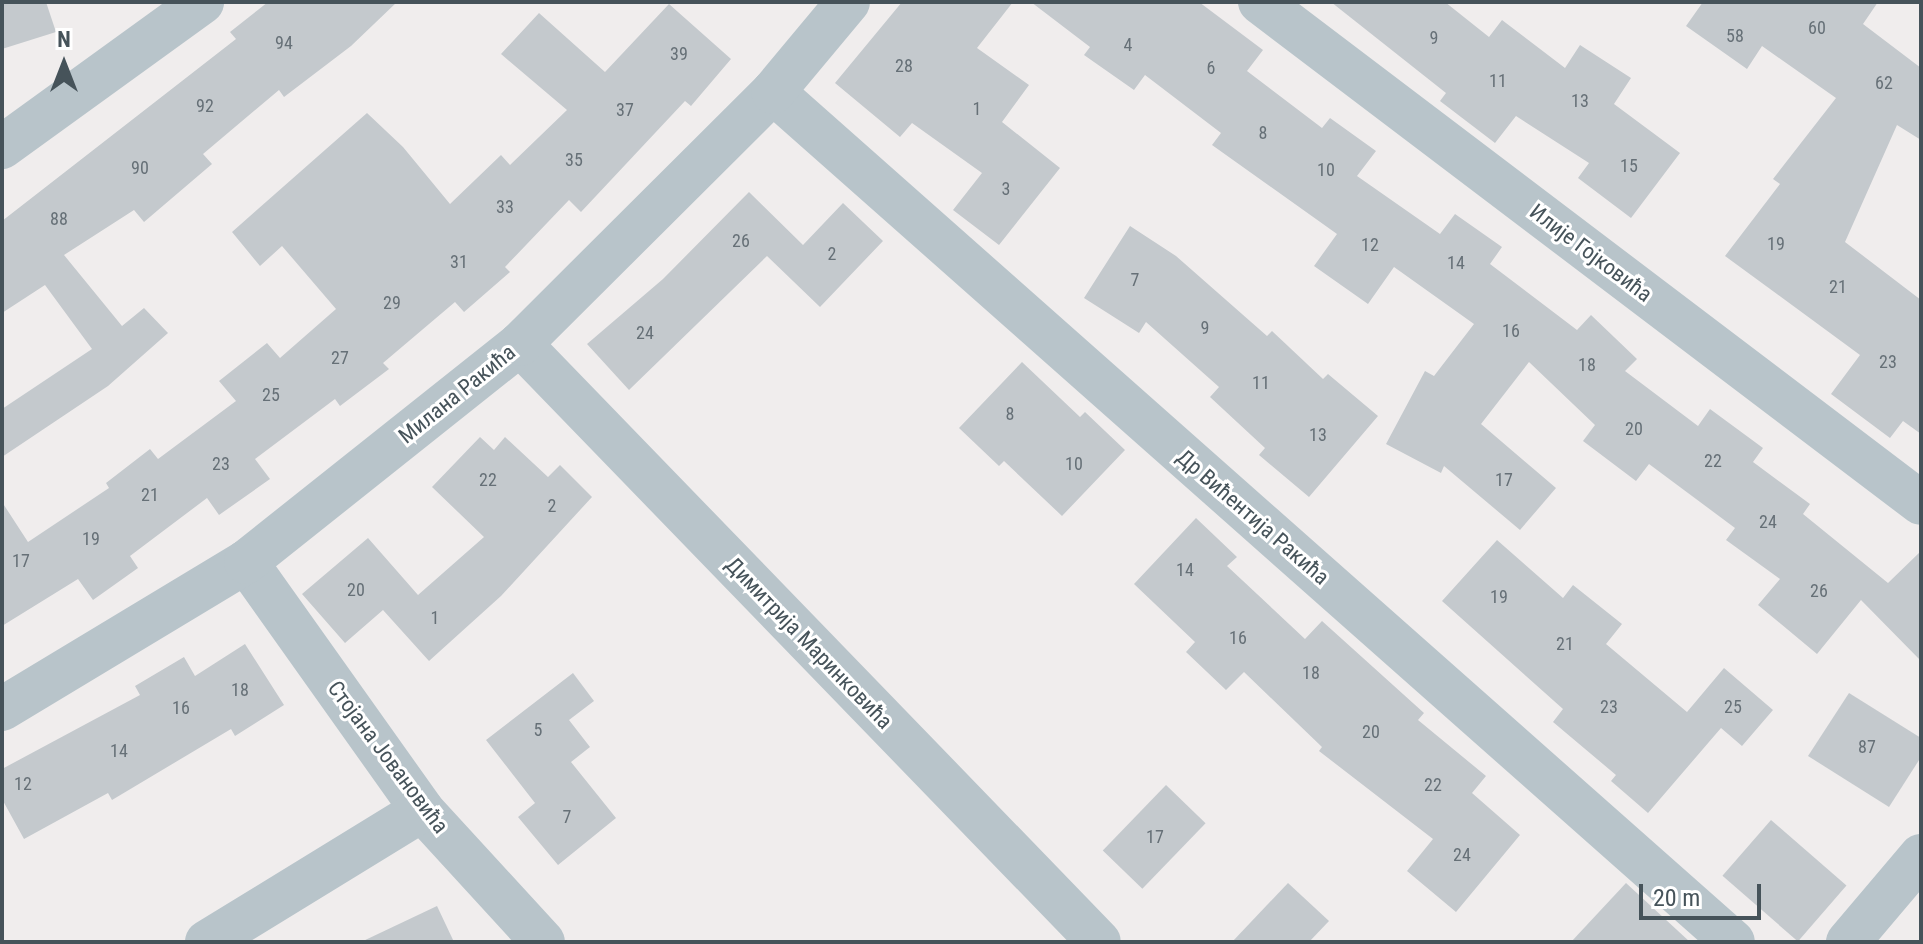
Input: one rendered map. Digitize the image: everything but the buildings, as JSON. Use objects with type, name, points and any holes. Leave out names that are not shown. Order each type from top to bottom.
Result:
[{"type":"street","points":[[2,147],[202,2]]},
{"type":"street","name":"Милана Ракића","points":[[2,709],[246,562],[520,344],[773,92],[848,2]]},
{"type":"street","name":"Илије Гојковића","points":[[1260,2],[1921,503]]},
{"type":"street","name":"Др Вићентија Ракића","points":[[773,92],[1733,942]]},
{"type":"street","name":"Димитрија Маринковића","points":[[520,344],[1099,942]]},
{"type":"street","name":"Стојана Јовановића","points":[[246,562],[422,810],[543,942]]},
{"type":"street","points":[[207,942],[422,810]]},
{"type":"street","points":[[1848,942],[1921,856]]}]
